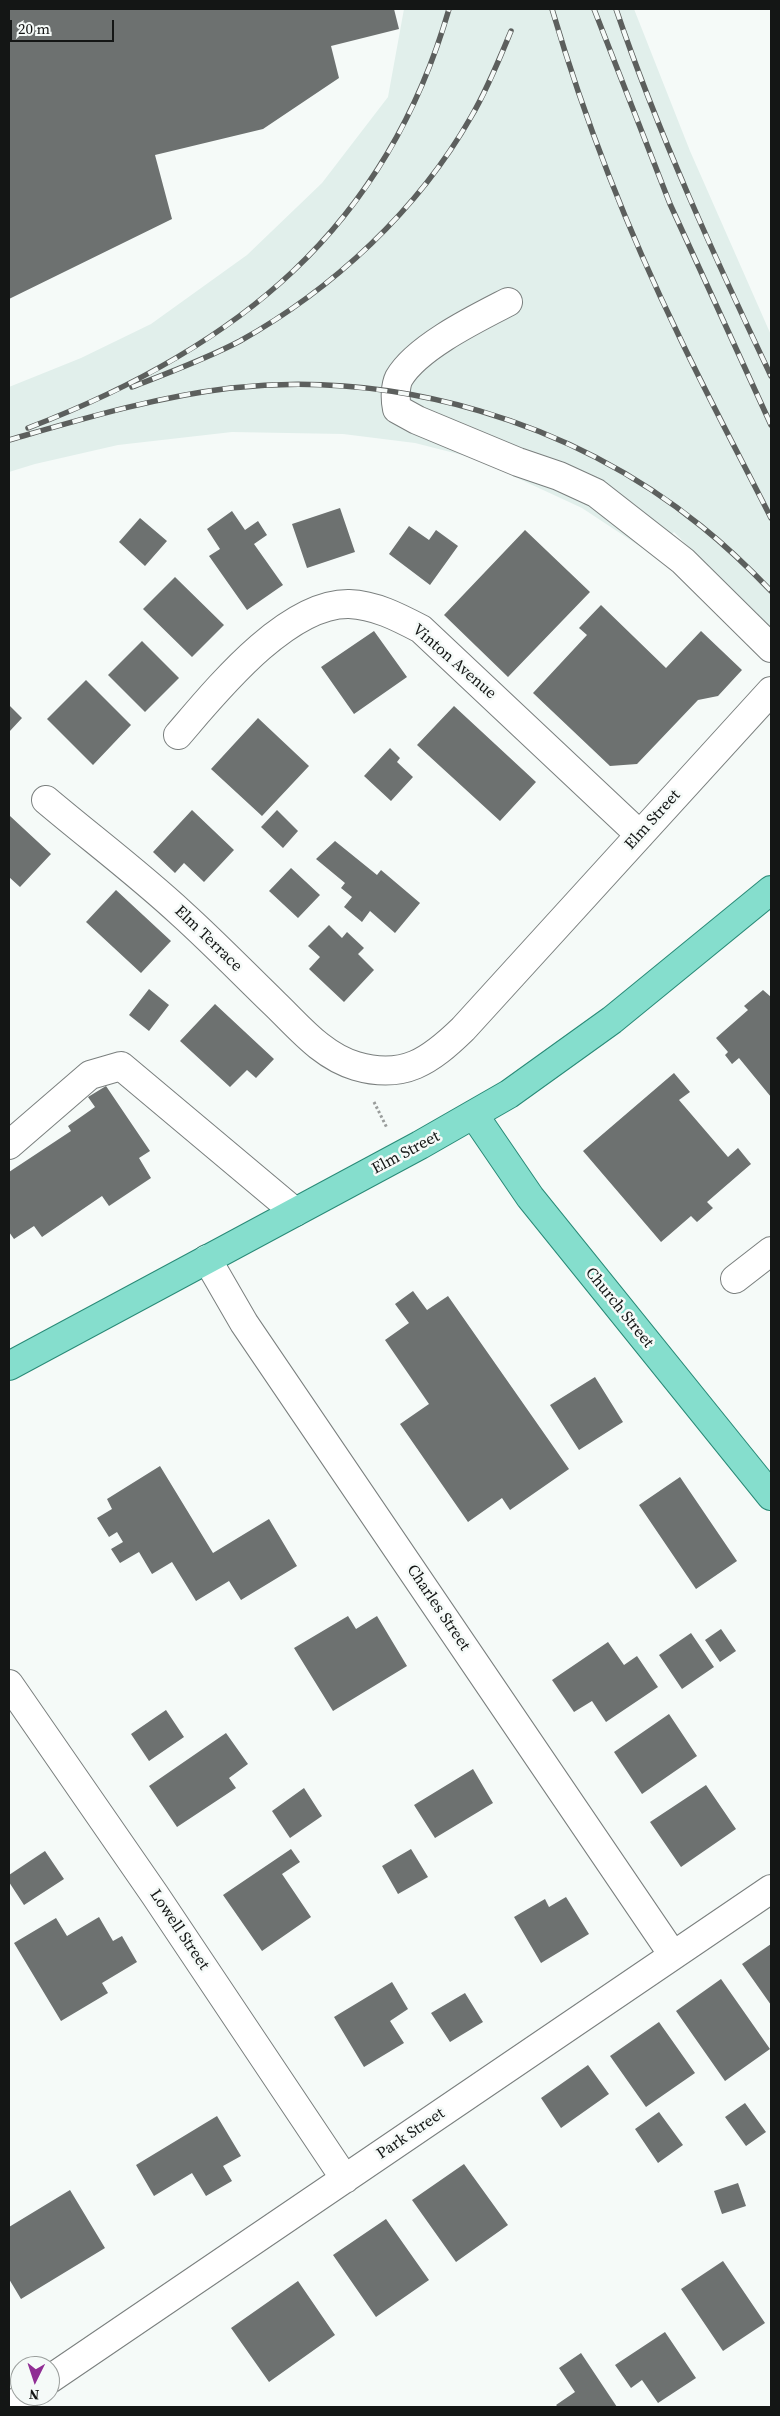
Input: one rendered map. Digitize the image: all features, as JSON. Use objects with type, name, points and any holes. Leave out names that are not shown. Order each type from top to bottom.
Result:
[{"type":"main road","name":"Elm Street","points":[[9,1366],[474,1116],[544,1070],[612,1020],[771,890]]},
{"type":"main road","name":"Church Street","points":[[474,1116],[530,1197],[771,1496]]},
{"type":"street","points":[[508,302],[460,327],[410,366],[399,379],[395,400],[397,409],[417,420],[518,462],[559,476],[596,493],[683,561],[771,648]]},
{"type":"street","name":"Vinton Avenue","points":[[178,735],[248,657],[271,638],[302,619],[334,605],[350,604],[384,610],[421,629],[640,835]]},
{"type":"street","name":"Elm Street","points":[[365,1067],[389,1070],[416,1066],[445,1046],[771,691]]},
{"type":"street","name":"Elm Terrace","points":[[46,800],[183,915],[325,1051],[365,1067]]},
{"type":"street","points":[[9,1145],[90,1075],[121,1066],[295,1212]]},
{"type":"street","points":[[735,1279],[771,1251]]},
{"type":"street","name":"Charles Street","points":[[207,1259],[244,1323],[673,1955]]},
{"type":"street","name":"Lowell Street","points":[[9,1684],[155,1895],[345,2179]]},
{"type":"street","name":"Park Street","points":[[60,2373],[771,1889]]},
{"type":"path","points":[[365,1067],[401,1156]]},
{"type":"shaded area","points":[[404,9],[634,9],[690,151],[771,335],[771,631],[674,532],[653,555],[582,508],[474,458],[415,443],[343,434],[232,432],[118,445],[35,464],[9,472],[9,387],[81,358],[151,324],[247,255],[322,183],[388,97]]},
{"type":"building","points":[[9,9],[394,9],[399,29],[331,46],[339,78],[263,129],[155,155],[172,219],[9,299]]},
{"type":"building","points":[[340,508],[355,552],[307,568],[292,524]]},
{"type":"building","points":[[232,511],[245,530],[258,521],[267,535],[254,544],[283,585],[247,610],[209,556],[220,549],[207,529]]},
{"type":"building","points":[[140,518],[167,541],[145,566],[119,542]]},
{"type":"building","points":[[409,526],[429,540],[436,530],[458,546],[430,585],[389,554]]},
{"type":"building","points":[[525,530],[590,592],[508,677],[444,615]]},
{"type":"building","points":[[175,577],[224,625],[192,657],[143,609]]},
{"type":"building","points":[[601,605],[666,668],[701,631],[742,670],[718,696],[698,700],[637,764],[610,766],[533,693],[587,635],[579,628]]},
{"type":"building","points":[[374,631],[407,677],[354,714],[321,667]]},
{"type":"building","points":[[142,641],[179,678],[145,712],[108,675]]},
{"type":"building","points":[[86,680],[131,725],[93,765],[47,719]]},
{"type":"building","points":[[9,705],[22,718],[9,732]]},
{"type":"building","points":[[454,706],[536,782],[500,821],[417,745]]},
{"type":"building","points":[[258,718],[309,766],[262,816],[211,769]]},
{"type":"building","points":[[390,748],[400,758],[397,762],[413,777],[391,801],[364,776]]},
{"type":"building","points":[[192,810],[234,850],[204,882],[184,863],[175,873],[153,852]]},
{"type":"building","points":[[277,810],[298,831],[283,848],[261,827]]},
{"type":"building","points":[[10,816],[51,854],[20,887],[9,877]]},
{"type":"building","points":[[335,841],[377,875],[381,870],[420,903],[395,933],[370,911],[362,922],[344,907],[352,897],[341,888],[345,883],[316,859]]},
{"type":"building","points":[[291,868],[320,895],[298,918],[269,891]]},
{"type":"building","points":[[116,890],[171,941],[141,973],[86,922]]},
{"type":"building","points":[[329,925],[342,938],[347,932],[364,948],[358,954],[374,970],[344,1002],[309,969],[320,957],[308,946]]},
{"type":"building","points":[[149,989],[169,1005],[149,1031],[129,1015]]},
{"type":"building","points":[[763,990],[771,997],[771,1097],[739,1058],[732,1064],[725,1055],[728,1052],[716,1038],[748,1010],[744,1006]]},
{"type":"building","points":[[215,1004],[274,1059],[256,1078],[247,1070],[230,1087],[180,1041]]},
{"type":"building","points":[[674,1073],[690,1092],[679,1100],[728,1157],[738,1148],[751,1164],[707,1202],[713,1208],[697,1222],[691,1216],[661,1242],[583,1151]]},
{"type":"building","points":[[106,1086],[150,1151],[139,1158],[151,1178],[109,1206],[102,1196],[42,1237],[34,1226],[14,1239],[9,1232],[9,1172],[71,1131],[68,1126],[95,1107],[88,1097]]},
{"type":"building","points":[[413,1291],[427,1310],[448,1296],[569,1469],[510,1510],[502,1498],[468,1522],[400,1424],[429,1404],[385,1340],[409,1323],[395,1304]]},
{"type":"building","points":[[595,1377],[623,1422],[579,1450],[550,1405]]},
{"type":"building","points":[[160,1466],[213,1553],[269,1519],[297,1566],[241,1600],[229,1581],[196,1601],[172,1562],[152,1574],[139,1552],[120,1563],[111,1549],[123,1542],[117,1532],[109,1537],[97,1518],[112,1509],[107,1499]]},
{"type":"building","points":[[680,1477],[737,1561],[696,1589],[639,1505]]},
{"type":"building","points":[[348,1616],[356,1629],[377,1616],[407,1666],[333,1711],[294,1648]]},
{"type":"building","points":[[721,1629],[736,1651],[720,1662],[705,1640]]},
{"type":"building","points":[[691,1633],[714,1667],[682,1689],[659,1655]]},
{"type":"building","points":[[608,1642],[624,1665],[637,1656],[658,1687],[606,1722],[592,1701],[574,1712],[552,1680]]},
{"type":"building","points":[[166,1710],[184,1737],[149,1761],[131,1734]]},
{"type":"building","points":[[669,1714],[697,1756],[642,1794],[614,1752]]},
{"type":"building","points":[[226,1733],[248,1764],[229,1778],[236,1788],[177,1827],[149,1786]]},
{"type":"building","points":[[473,1769],[493,1803],[435,1838],[414,1805]]},
{"type":"building","points":[[706,1785],[736,1829],[681,1867],[650,1822]]},
{"type":"building","points":[[304,1788],[322,1816],[290,1838],[272,1811]]},
{"type":"building","points":[[291,1849],[300,1862],[282,1874],[311,1917],[262,1951],[223,1895]]},
{"type":"building","points":[[411,1849],[428,1877],[398,1894],[382,1866]]},
{"type":"building","points":[[45,1851],[64,1879],[24,1905],[9,1882],[9,1875]]},
{"type":"building","points":[[566,1897],[589,1934],[541,1963],[514,1917],[545,1899],[549,1907]]},
{"type":"building","points":[[99,1917],[113,1941],[122,1936],[137,1962],[102,1983],[108,1993],[61,2021],[14,1943],[56,1918],[67,1936]]},
{"type":"building","points":[[771,1944],[771,2005],[742,1964]]},
{"type":"building","points":[[721,1979],[770,2049],[725,2081],[676,2011]]},
{"type":"building","points":[[392,1982],[408,2009],[390,2021],[404,2043],[364,2067],[334,2017]]},
{"type":"building","points":[[465,1993],[483,2022],[450,2042],[431,2013]]},
{"type":"building","points":[[659,2022],[695,2073],[646,2107],[610,2056]]},
{"type":"building","points":[[588,2065],[609,2094],[561,2128],[541,2098]]},
{"type":"building","points":[[745,2103],[766,2132],[746,2146],[725,2117]]},
{"type":"building","points":[[659,2112],[683,2145],[658,2163],[635,2129]]},
{"type":"building","points":[[217,2116],[241,2156],[223,2166],[232,2181],[206,2196],[192,2173],[154,2196],[136,2165]]},
{"type":"building","points":[[464,2164],[508,2225],[456,2262],[412,2200]]},
{"type":"building","points":[[738,2183],[746,2206],[722,2214],[714,2191]]},
{"type":"building","points":[[70,2190],[105,2248],[21,2299],[9,2279],[9,2227]]},
{"type":"building","points":[[386,2219],[429,2280],[376,2317],[333,2255]]},
{"type":"building","points":[[723,2261],[765,2323],[723,2351],[681,2289]]},
{"type":"building","points":[[298,2281],[335,2335],[269,2382],[231,2328]]},
{"type":"building","points":[[665,2332],[696,2378],[658,2403],[642,2380],[631,2388],[615,2365]]},
{"type":"building","points":[[581,2353],[617,2407],[558,2407],[556,2405],[575,2392],[559,2368]]},
{"type":"railway","points":[[28,428],[103,396],[173,360],[236,319],[293,271],[343,218],[386,156],[421,87],[449,9]]},
{"type":"railway","points":[[552,9],[593,134],[642,256],[690,359],[771,518]]},
{"type":"railway","points":[[594,9],[670,204],[771,425]]},
{"type":"railway","points":[[616,9],[650,103],[688,195],[771,376]]},
{"type":"railway","points":[[132,387],[200,360],[240,341],[308,297],[340,272],[370,244],[426,184],[450,151],[482,96],[511,31]]},
{"type":"railway","points":[[9,440],[147,403],[231,388],[294,384],[356,387],[418,396],[480,411],[539,431],[596,458],[650,489],[701,526],[737,557],[771,591]]}]
